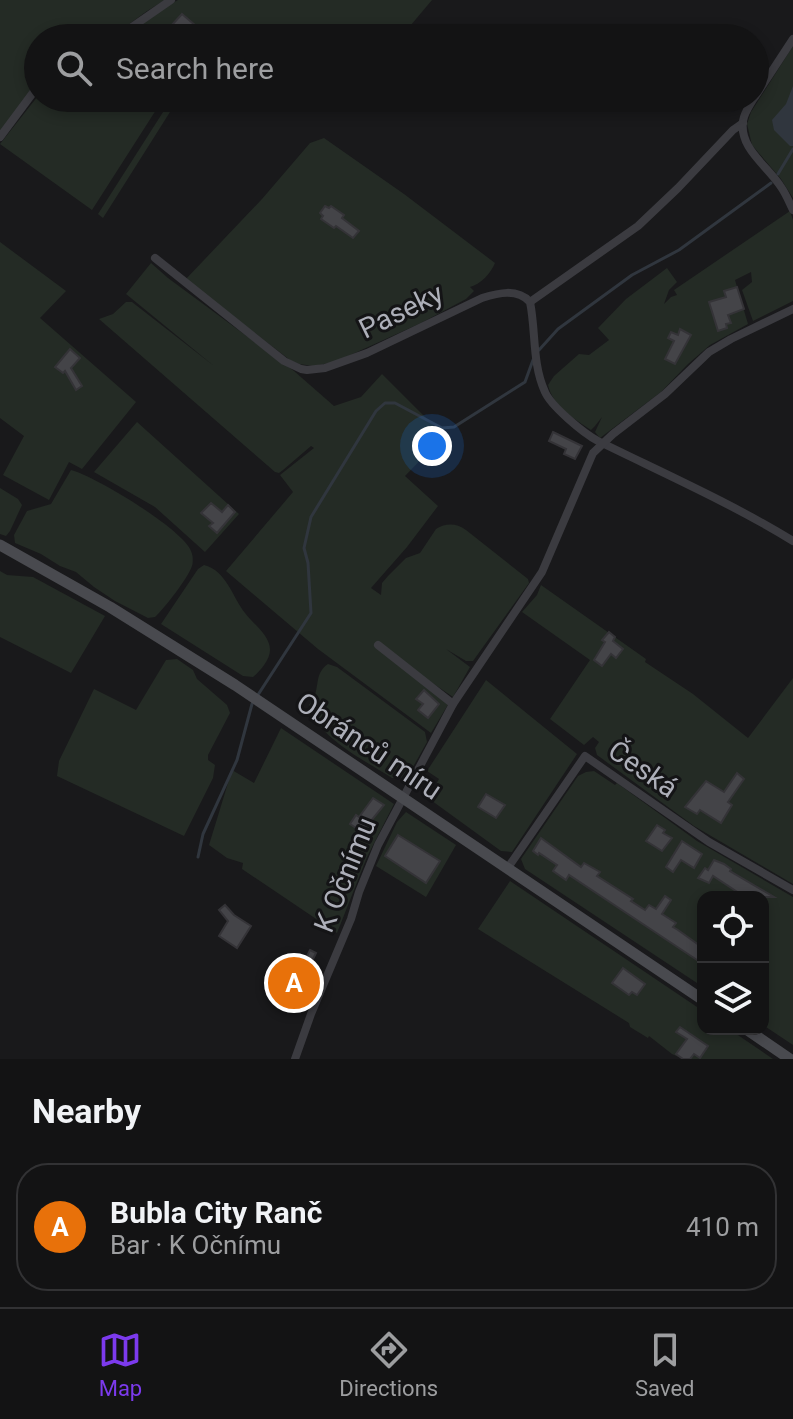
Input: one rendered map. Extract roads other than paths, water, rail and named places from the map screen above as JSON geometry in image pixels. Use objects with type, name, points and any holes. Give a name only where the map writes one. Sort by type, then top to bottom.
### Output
[{"type":"main road","name":"Obránců míru","points":[[0,545],[170,644],[277,712],[697,996]]},
{"type":"main road","points":[[755,1035],[790,1059]]},
{"type":"street","points":[[136,24],[171,0]]},
{"type":"street","points":[[769,76],[793,39]]},
{"type":"street","points":[[0,137],[24,105]]},
{"type":"street","points":[[747,112],[743,123],[749,148],[779,183],[793,210]]},
{"type":"street","points":[[743,123],[638,226],[530,302],[535,348],[542,384],[552,404],[591,436],[793,541]]},
{"type":"street","name":"Paseky","points":[[155,258],[284,361],[307,370],[325,368],[367,353],[482,298],[512,293],[530,302]]},
{"type":"street","points":[[604,443],[665,394],[709,352],[793,309]]},
{"type":"street","name":"K Očnímu","points":[[295,1059],[369,866],[403,797],[453,704],[542,572],[593,453],[604,443]]},
{"type":"street","points":[[378,645],[453,704]]},
{"type":"street","name":"Česká","points":[[507,869],[585,756],[709,842],[793,890]]},
{"type":"waterway","points":[[778,174],[793,149]]},
{"type":"waterway","points":[[539,350],[558,329],[632,275],[679,250],[771,183]]},
{"type":"waterway","points":[[198,857],[203,834],[237,760],[252,704],[311,613],[304,548],[311,517],[376,411],[385,403],[395,403],[442,428],[454,427],[525,382],[533,360]]},
{"type":"place","name":"Bubla City Ranč","points":[[294,983]]}]
